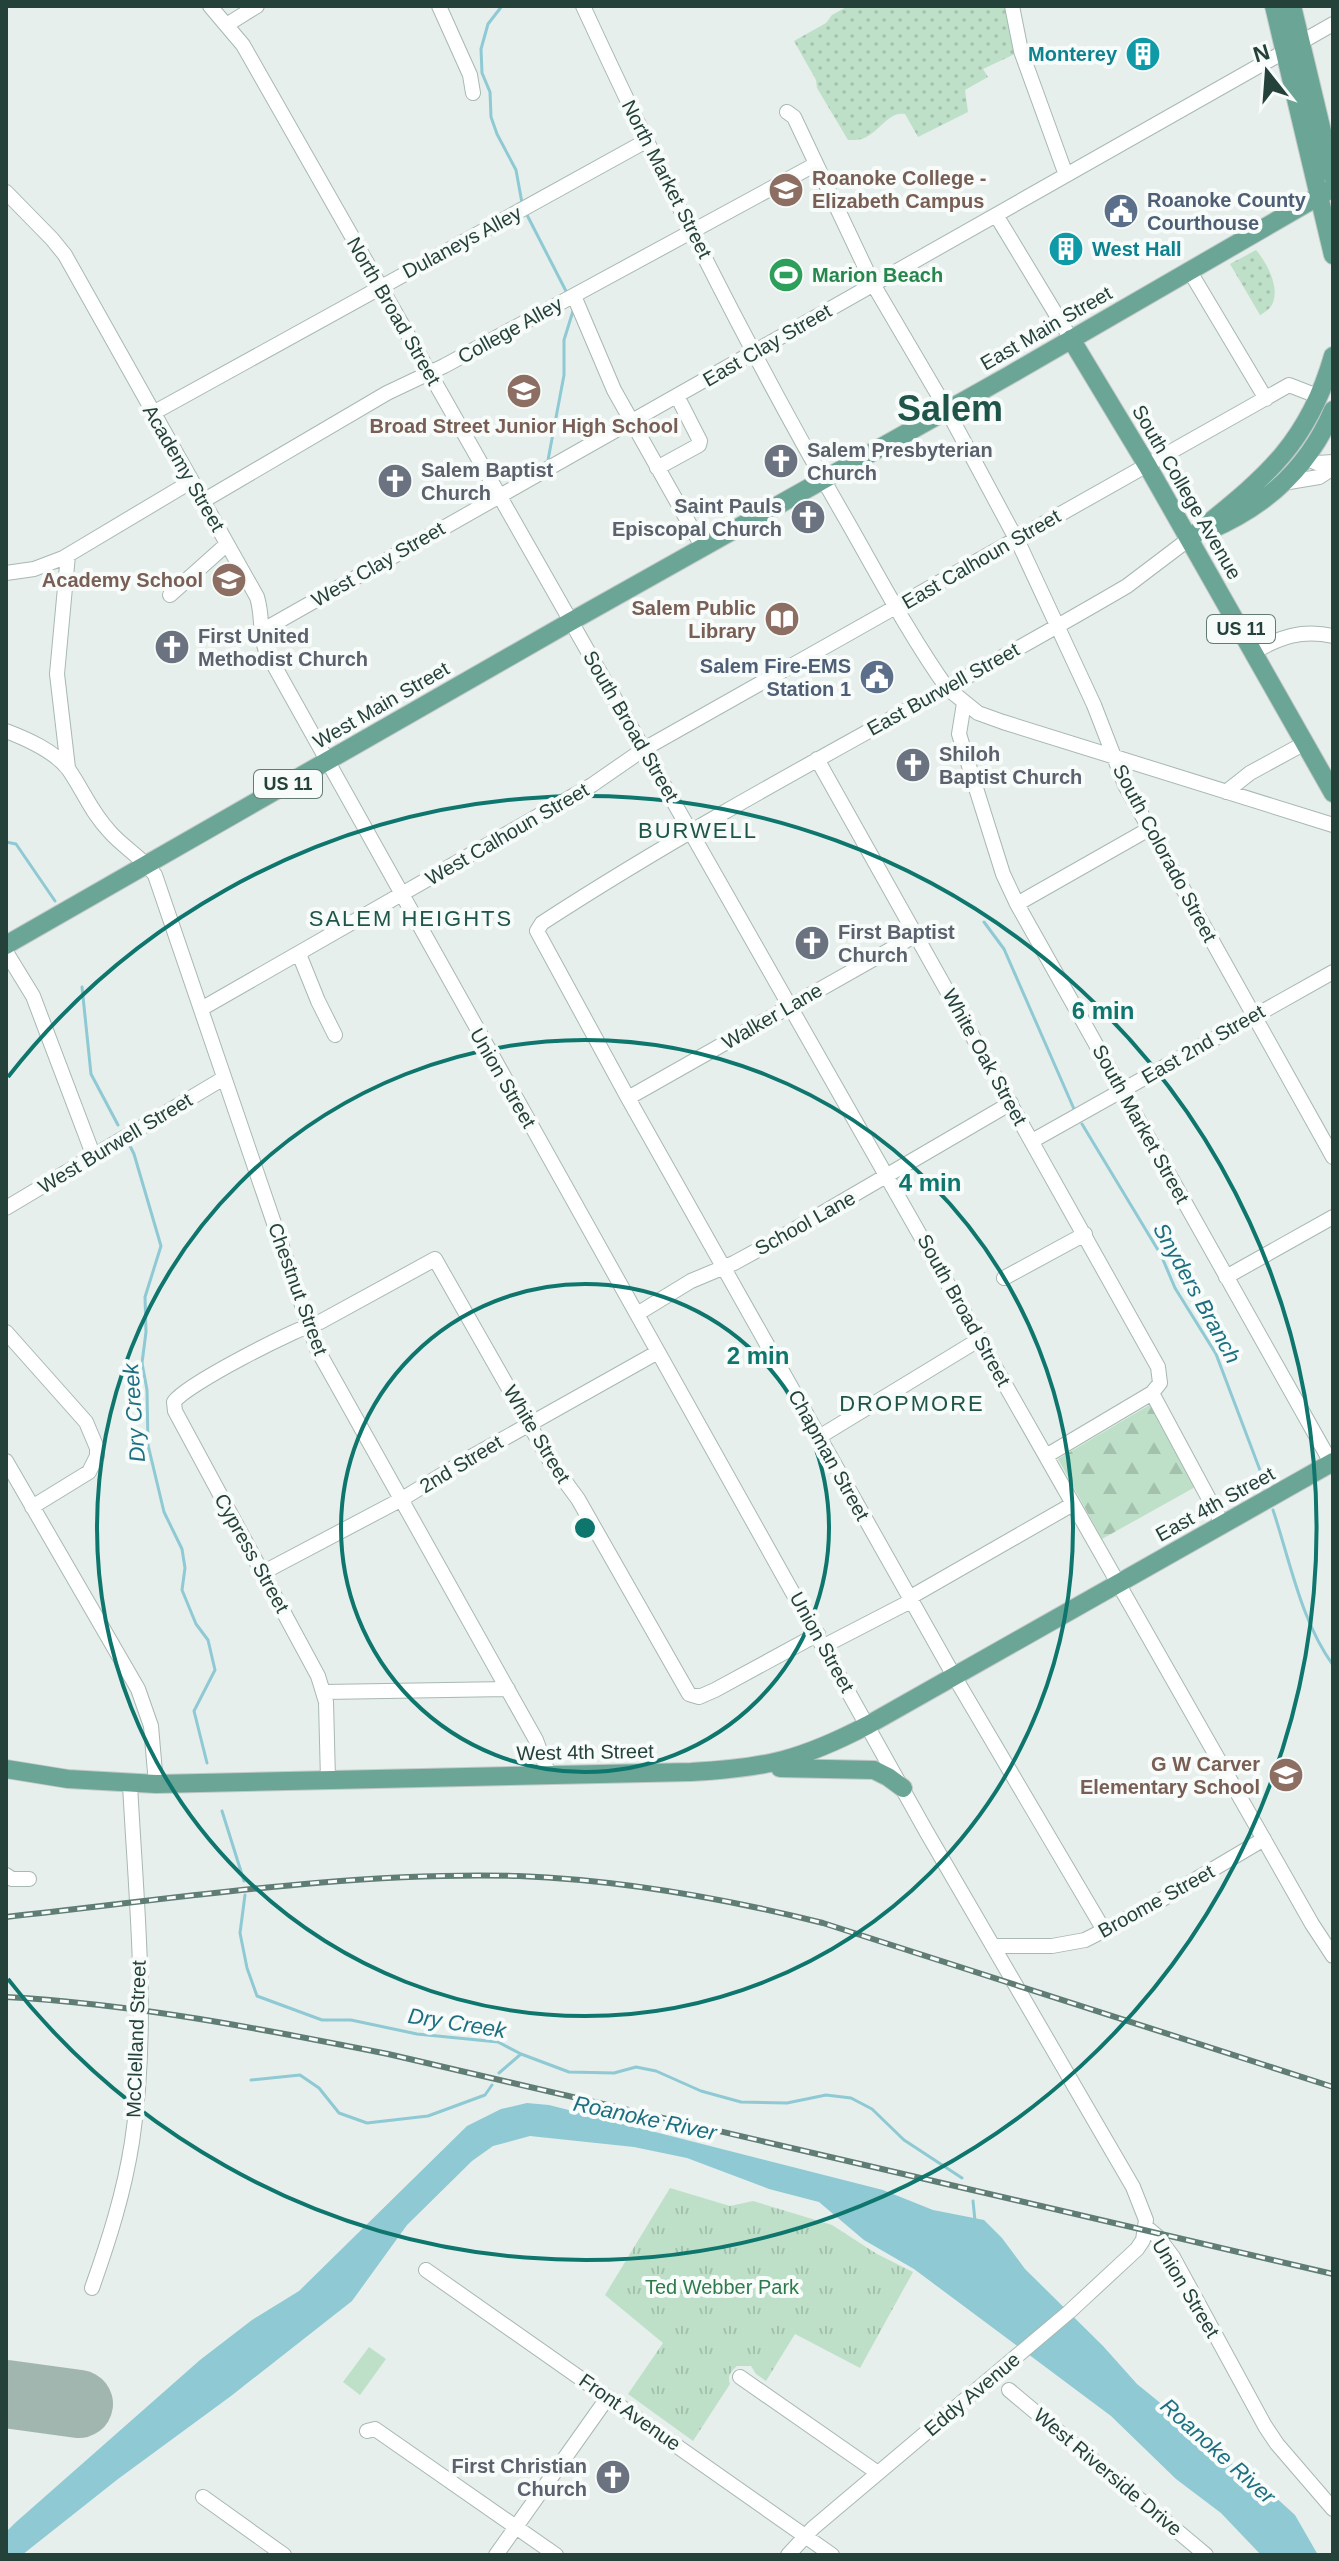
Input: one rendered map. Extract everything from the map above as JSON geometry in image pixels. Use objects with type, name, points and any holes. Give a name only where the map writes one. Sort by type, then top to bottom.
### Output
[{"type":"main road","points":[[1274,6],[1292,47],[1333,177]]},
{"type":"main road","points":[[1292,6],[1292,47],[1326,192],[1333,255]]},
{"type":"main road","name":"East Main Street","points":[[570,622],[1326,192]]},
{"type":"main road","name":"South College Avenue","points":[[1071,339],[1147,465],[1333,793]]},
{"type":"main road","points":[[1189,539],[1259,505],[1305,458],[1326,403],[1333,356]]},
{"type":"main road","points":[[1189,539],[1280,461],[1326,403]]},
{"type":"main road","name":"West Main Street","points":[[6,945],[570,622]]},
{"type":"main road","name":"East 4th Street","points":[[1119,1583],[1332,1464]]},
{"type":"main road","name":"West 4th Street","points":[[6,1769],[68,1779],[156,1784],[691,1772],[766,1766],[808,1754],[868,1725],[1119,1583]]},
{"type":"main road","points":[[766,1766],[874,1770],[903,1788]]},
{"type":"street","name":"North Broad Street","points":[[210,6],[228,24],[250,57],[570,622]]},
{"type":"street","points":[[228,24],[257,6]]},
{"type":"street","points":[[439,6],[470,75],[473,93]]},
{"type":"street","name":"North Market Street","points":[[583,6],[646,141],[753,352],[823,480]]},
{"type":"street","points":[[1012,6],[1021,51],[1066,175]]},
{"type":"street","name":"East Clay Street","points":[[499,496],[1333,24]]},
{"type":"street","name":"South Colorado Street","points":[[787,112],[794,117],[873,284],[947,410],[1017,539],[1094,705],[1125,785],[1333,1157]]},
{"type":"street","name":"Dulaneys Alley","points":[[153,413],[646,141]]},
{"type":"street","name":"College Alley","points":[[203,501],[387,393],[430,373],[816,164]]},
{"type":"street","name":"Academy Street","points":[[6,192],[65,255],[257,597],[262,620],[261,637],[266,651],[327,761]]},
{"type":"street","points":[[996,215],[1071,339]]},
{"type":"street","points":[[1189,270],[1266,399]]},
{"type":"street","points":[[574,296],[631,422],[703,548]]},
{"type":"street","name":"East Calhoun Street","points":[[644,749],[1266,399],[1294,385],[1326,403]]},
{"type":"street","points":[[657,468],[699,445],[700,441],[677,396]]},
{"type":"street","points":[[1305,458],[1333,465]]},
{"type":"street","points":[[1283,483],[1319,477],[1333,465]]},
{"type":"street","points":[[823,480],[947,688],[978,713],[1333,825]]},
{"type":"street","points":[[6,573],[34,569],[68,555],[192,481]]},
{"type":"street","name":"West Clay Street","points":[[261,637],[272,625],[499,496]]},
{"type":"street","name":"East Burwell Street","points":[[692,831],[1127,586],[1189,539]]},
{"type":"street","points":[[170,595],[227,544]]},
{"type":"street","points":[[68,555],[57,674],[68,768]]},
{"type":"street","name":"South Broad Street","points":[[570,622],[792,1005],[1073,1504],[1333,1955]]},
{"type":"street","points":[[1254,652],[1278,639],[1299,633],[1333,636]]},
{"type":"street","name":"South Market Street","points":[[964,703],[959,734],[1003,874],[1017,904],[1332,1464]]},
{"type":"street","points":[[6,731],[34,743],[68,768],[99,821],[118,842],[147,864]]},
{"type":"street","points":[[1226,792],[1250,773],[1305,743]]},
{"type":"street","name":"West Calhoun Street","points":[[201,1009],[592,785],[644,749]]},
{"type":"street","name":"White Oak Street","points":[[817,759],[1153,1355],[1160,1379],[1152,1393]]},
{"type":"street","name":"Union Street","points":[[327,761],[903,1788],[1133,2187],[1143,2210],[1146,2227],[1173,2257],[1277,2444],[1333,2509]]},
{"type":"street","points":[[1017,904],[1149,829]]},
{"type":"street","name":"Chapman Street","points":[[692,831],[542,923],[537,931],[538,936],[910,1599],[1105,1932]]},
{"type":"street","name":"Chestnut Street","points":[[147,864],[155,875],[317,1349],[536,1740],[549,1775]]},
{"type":"street","name":"Walker Lane","points":[[628,1098],[916,935]]},
{"type":"street","points":[[6,952],[33,996],[94,1157]]},
{"type":"street","points":[[299,954],[335,1035]]},
{"type":"street","name":"East 2nd Street","points":[[1032,1141],[1333,972]]},
{"type":"street","name":"West Burwell Street","points":[[6,1208],[224,1078]]},
{"type":"street","name":"School Lane","points":[[637,1314],[691,1281],[778,1239],[1011,1103]]},
{"type":"street","points":[[1226,1277],[1333,1217]]},
{"type":"street","points":[[1004,1278],[1085,1234]]},
{"type":"street","name":"White Street","points":[[307,1325],[320,1322],[435,1259],[550,1461],[578,1499],[687,1691],[699,1697],[821,1640]]},
{"type":"street","name":"Cypress Street","points":[[307,1325],[183,1392],[173,1407],[312,1662],[324,1692],[328,1780]]},
{"type":"street","points":[[6,1332],[86,1422],[97,1448],[89,1472],[32,1507]]},
{"type":"street","points":[[819,1437],[980,1339]]},
{"type":"street","name":"2nd Street","points":[[262,1573],[402,1499],[529,1423],[658,1352]]},
{"type":"street","points":[[1046,1456],[1152,1393],[1223,1525]]},
{"type":"street","points":[[6,1461],[138,1689],[151,1726],[156,1784]]},
{"type":"street","points":[[821,1640],[910,1599],[1073,1504]]},
{"type":"street","points":[[324,1692],[508,1689]]},
{"type":"street","name":"McClelland Street","points":[[92,2288],[117,2215],[136,2108],[140,1978],[130,1784]]},
{"type":"street","name":"Broome Street","points":[[993,1946],[1052,1946],[1085,1940],[1105,1932],[1264,1839]]},
{"type":"street","points":[[6,1875],[12,1879],[29,1879]]},
{"type":"street","name":"Eddy Avenue","points":[[788,2555],[805,2536],[1069,2312],[1137,2249],[1146,2227]]},
{"type":"street","name":"Front Avenue","points":[[426,2270],[832,2555]]},
{"type":"street","points":[[740,2377],[878,2473]]},
{"type":"street","name":"West Riverside Drive","points":[[1009,2390],[1206,2555]]},
{"type":"street","points":[[496,2555],[608,2397]]},
{"type":"street","points":[[367,2431],[375,2429],[556,2555]]},
{"type":"street","points":[[203,2497],[284,2555]]},
{"type":"green space","points":[[848,6],[1012,6],[1021,51],[983,69],[988,77],[965,90],[968,112],[918,137],[905,114],[899,114],[868,136],[848,140],[794,41]]},
{"type":"green space","points":[[1256,250],[1271,274],[1275,293],[1273,302],[1260,315],[1230,264]]},
{"type":"green space","name":"Marion Beach","points":[[796,261],[804,274],[777,289],[769,276]]},
{"type":"green space","points":[[1151,1404],[1197,1486],[1102,1539],[1058,1459]]},
{"type":"green space","name":"Ted Webber Park","points":[[670,2188],[730,2206],[753,2201],[832,2225],[877,2254],[913,2272],[860,2368],[795,2334],[766,2381],[751,2366],[737,2366],[733,2370],[729,2376],[730,2384],[693,2441],[628,2394],[663,2343],[605,2295]]},
{"type":"green space","points":[[369,2347],[386,2359],[360,2395],[343,2382]]},
{"type":"water","points":[[527,2103],[549,2105],[883,2190],[933,2210],[984,2220],[1025,2269],[1137,2384],[1164,2406],[1192,2422],[1220,2455],[1260,2483],[1295,2515],[1318,2555],[1261,2555],[1221,2513],[1176,2479],[1111,2416],[914,2269],[864,2240],[819,2202],[769,2189],[687,2158],[634,2147],[530,2136],[493,2146],[472,2161],[407,2225],[352,2301],[22,2555],[6,2555],[6,2532],[15,2523],[200,2360],[252,2320],[299,2291],[467,2126],[501,2109]]},
{"type":"waterway","points":[[502,6],[488,24],[481,49],[482,73],[490,92],[491,117],[516,170],[522,203]]},
{"type":"waterway","points":[[526,213],[568,295]]},
{"type":"waterway","points":[[548,460],[564,375],[564,340],[573,311]]},
{"type":"waterway","name":"Dry Creek","points":[[6,842],[16,844],[55,901]]},
{"type":"waterway","name":"Snyders Branch","points":[[984,922],[1004,949],[1074,1109]]},
{"type":"waterway","name":"Dry Creek","points":[[82,987],[91,1074],[118,1125]]},
{"type":"waterway","name":"Snyders Branch","points":[[1082,1124],[1216,1354],[1266,1486]]},
{"type":"waterway","name":"Dry Creek","points":[[130,1146],[161,1246],[145,1297],[146,1332],[142,1363],[147,1390],[148,1445],[164,1512],[182,1549],[185,1568],[182,1590],[196,1624],[208,1640],[215,1670],[194,1711],[207,1763]]},
{"type":"waterway","name":"Snyders Branch","points":[[1273,1510],[1304,1610],[1333,1665]]},
{"type":"waterway","name":"Dry Creek","points":[[222,1811],[244,1881]]},
{"type":"waterway","name":"Dry Creek","points":[[245,1895],[240,1933],[257,1996],[322,2020],[351,2020],[417,2034],[498,2042],[569,2072],[614,2073],[636,2067],[656,2071],[701,2091],[741,2102],[787,2103],[826,2095],[851,2098],[872,2109],[904,2140],[962,2178]]},
{"type":"waterway","points":[[499,2073],[521,2054]]},
{"type":"waterway","points":[[251,2080],[300,2075],[319,2088],[339,2113],[367,2123],[428,2116],[485,2095],[492,2085]]},
{"type":"waterway","name":"Dry Creek","points":[[973,2201],[975,2221]]},
{"type":"runway","points":[[6,2394],[79,2404]]},
{"type":"railway","points":[[6,1917],[262,1888],[391,1878],[519,1876],[634,1886],[710,1898],[823,1923],[1333,2087]]},
{"type":"railway","points":[[6,1997],[150,2012],[388,2054],[1333,2274]]},
{"type":"place","name":"Monterey","points":[[1143,54]]},
{"type":"place","name":"Roanoke College - Elizabeth Campus","points":[[786,190]]},
{"type":"place","name":"Roanoke County Courthouse","points":[[1121,211]]},
{"type":"place","name":"West Hall","points":[[1066,249]]},
{"type":"place","name":"Marion Beach","points":[[786,275]]},
{"type":"place","name":"Broad Street Junior High School","points":[[524,391]]},
{"type":"place","name":"Salem Presbyterian Church","points":[[781,461]]},
{"type":"place","name":"Salem Baptist Church","points":[[395,481]]},
{"type":"place","name":"Saint Pauls Episcopal Church","points":[[808,517]]},
{"type":"place","name":"Academy School","points":[[229,580]]},
{"type":"place","name":"Salem Public Library","points":[[782,619]]},
{"type":"place","name":"First United Methodist Church","points":[[172,647]]},
{"type":"place","name":"Salem Fire-EMS Station 1","points":[[877,677]]},
{"type":"place","name":"Shiloh Baptist Church","points":[[913,765]]},
{"type":"place","name":"First Baptist Church","points":[[812,943]]},
{"type":"place","name":"G W Carver Elementary School","points":[[1286,1775]]},
{"type":"place","name":"First Christian Church","points":[[613,2477]]},
{"type":"district","name":"Salem","points":[[950,408]]},
{"type":"district","name":"BURWELL","points":[[698,830]]},
{"type":"district","name":"SALEM HEIGHTS","points":[[411,918]]},
{"type":"district","name":"DROPMORE","points":[[912,1403]]},
{"type":"water label","name":"Roanoke River","points":[[645,2118]]},
{"type":"water label","name":"Roanoke River","points":[[1218,2451]]}]
